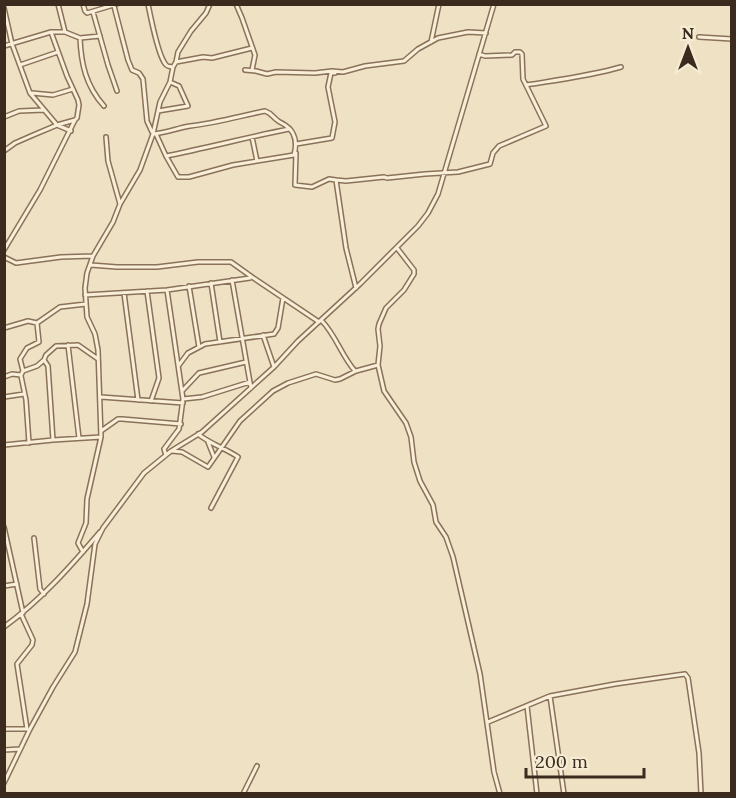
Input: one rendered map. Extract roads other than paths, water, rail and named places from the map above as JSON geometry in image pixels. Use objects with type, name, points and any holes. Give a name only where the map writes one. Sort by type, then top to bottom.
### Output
[{"type":"street","points":[[58,4],[66,32]]},
{"type":"street","points":[[83,4],[86,12],[116,5],[128,60],[132,70],[139,73],[143,79],[147,121],[178,177],[189,177],[232,165],[294,156],[296,146]]},
{"type":"street","points":[[148,4],[164,62],[167,66],[173,67]]},
{"type":"street","points":[[83,552],[78,543],[87,517],[87,499],[101,437],[98,350],[95,334],[87,317],[85,296],[87,273],[93,256],[140,170],[154,134],[160,102],[171,82],[178,52],[210,4]]},
{"type":"street","points":[[236,4],[255,55],[252,70]]},
{"type":"street","points":[[431,42],[440,4]]},
{"type":"street","points":[[4,627],[44,594],[83,552],[144,473],[171,451],[198,434],[251,388],[418,226],[438,194],[494,4]]},
{"type":"street","points":[[4,8],[12,44],[30,93],[57,125],[71,131]]},
{"type":"street","points":[[93,12],[117,91]]},
{"type":"street","points":[[296,146],[332,138],[334,122],[328,87],[331,73],[404,61],[418,49],[438,38],[457,33],[474,31],[486,33]]},
{"type":"street","points":[[4,250],[40,190],[78,118],[79,105],[51,32]]},
{"type":"street","points":[[4,46],[51,32],[66,32],[80,38],[100,36]]},
{"type":"street","points":[[699,37],[732,39]]},
{"type":"street","points":[[80,38],[82,64],[94,95],[104,105]]},
{"type":"street","points":[[176,62],[204,57],[212,58],[252,48]]},
{"type":"street","points":[[20,65],[58,52]]},
{"type":"street","points":[[154,134],[191,126],[202,126],[266,111],[289,129],[295,138],[295,185],[312,187],[329,179],[346,181],[458,172],[490,164],[493,153],[499,146],[546,126],[536,102],[525,85],[522,54],[520,52],[485,56],[479,54]]},
{"type":"street","points":[[525,85],[621,67]]},
{"type":"street","points":[[245,70],[267,74],[343,72]]},
{"type":"street","points":[[158,111],[188,106],[179,86],[171,82]]},
{"type":"street","points":[[30,93],[57,95],[73,90]]},
{"type":"street","points":[[4,117],[20,111],[44,110]]},
{"type":"street","points":[[4,151],[15,143],[75,120]]},
{"type":"street","points":[[166,156],[289,129]]},
{"type":"street","points":[[106,137],[108,161],[120,204]]},
{"type":"street","points":[[252,137],[257,161]]},
{"type":"street","points":[[336,180],[346,248],[356,288]]},
{"type":"street","points":[[397,248],[414,270],[414,274],[404,290],[386,308],[378,329],[380,346],[378,364],[384,391],[406,423],[420,480],[433,505],[436,522],[447,537],[453,557],[480,674],[494,771],[500,794]]},
{"type":"street","points":[[4,257],[16,263],[61,257],[93,256]]},
{"type":"street","points":[[90,265],[157,267],[198,262],[231,262],[329,327],[348,363],[356,371]]},
{"type":"street","points":[[85,296],[166,290],[252,277]]},
{"type":"street","points":[[232,280],[251,388]]},
{"type":"street","points":[[211,283],[220,342]]},
{"type":"street","points":[[189,286],[199,347]]},
{"type":"street","points":[[166,290],[183,390],[181,424],[164,449],[166,455]]},
{"type":"street","points":[[147,291],[159,378],[151,401]]},
{"type":"street","points":[[124,293],[138,400]]},
{"type":"street","points":[[179,365],[188,353],[205,344],[274,334],[283,298]]},
{"type":"street","points":[[4,328],[28,321],[37,323],[60,308],[86,304]]},
{"type":"street","points":[[29,443],[20,359],[27,348],[39,342],[37,323]]},
{"type":"street","points":[[263,335],[274,367]]},
{"type":"street","points":[[68,345],[79,438]]},
{"type":"street","points":[[4,377],[22,373],[37,366],[56,346],[78,345],[98,359]]},
{"type":"street","points":[[44,360],[48,366],[53,440]]},
{"type":"street","points":[[183,390],[199,373],[246,362]]},
{"type":"street","points":[[171,451],[182,452],[207,467],[240,421],[273,391],[288,383],[316,374],[335,380],[378,364]]},
{"type":"street","points":[[100,397],[183,401],[250,382]]},
{"type":"street","points":[[4,397],[24,394]]},
{"type":"street","points":[[101,431],[118,419],[181,424]]},
{"type":"street","points":[[198,434],[208,442],[237,456],[238,459],[211,508]]},
{"type":"street","points":[[4,445],[101,437]]},
{"type":"street","points":[[208,442],[214,459]]},
{"type":"street","points":[[4,527],[22,614],[33,640],[32,645],[18,664],[29,729]]},
{"type":"street","points":[[4,783],[29,729],[75,652],[87,604],[96,544],[103,528]]},
{"type":"street","points":[[34,538],[40,589],[44,594]]},
{"type":"street","points":[[4,586],[17,584]]},
{"type":"street","points":[[488,722],[550,696],[685,674],[688,678],[699,753],[700,794]]},
{"type":"street","points":[[550,696],[564,794]]},
{"type":"street","points":[[527,706],[537,794]]},
{"type":"street","points":[[4,729],[29,729]]},
{"type":"street","points":[[4,750],[20,750]]},
{"type":"street","points":[[243,794],[257,766]]}]
